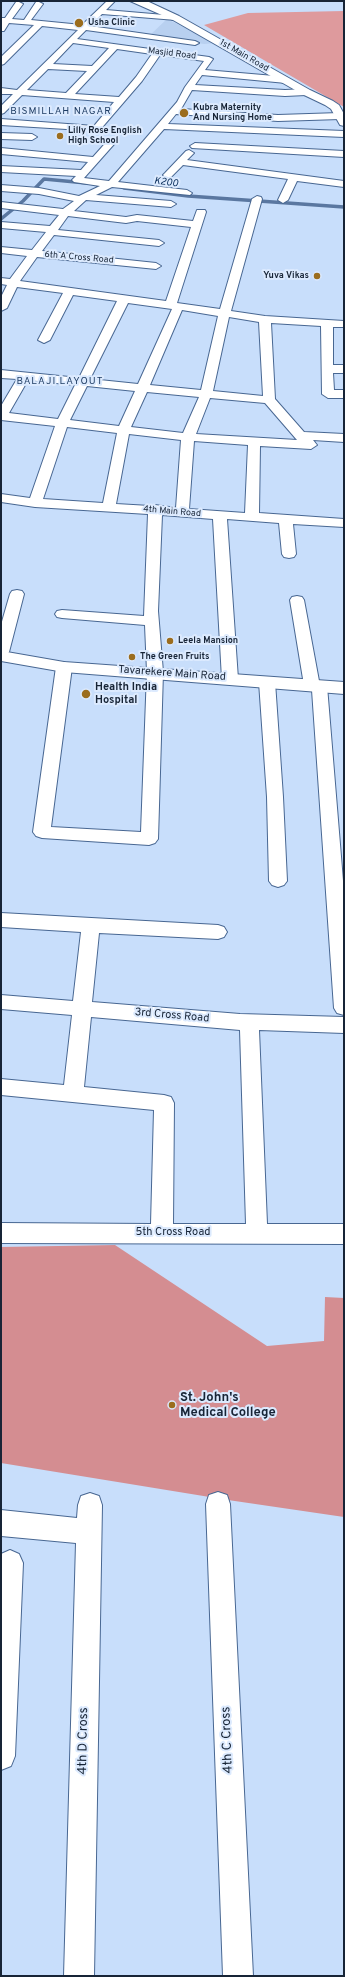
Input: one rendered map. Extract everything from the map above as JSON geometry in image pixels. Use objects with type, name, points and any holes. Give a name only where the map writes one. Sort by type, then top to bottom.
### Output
[{"type":"street","points":[[1,111],[102,12],[111,1]]},
{"type":"street","name":"1st Main Road","points":[[134,1],[146,4],[176,18],[286,80],[340,116]]},
{"type":"street","points":[[1,29],[4,20],[19,4]]},
{"type":"street","points":[[27,21],[40,4]]},
{"type":"street","points":[[102,12],[176,18]]},
{"type":"street","points":[[4,20],[27,21],[86,28],[195,43]]},
{"type":"street","points":[[1,62],[41,23]]},
{"type":"street","name":"Masjid Road","points":[[72,41],[209,59],[181,102],[111,184]]},
{"type":"street","points":[[68,96],[115,46]]},
{"type":"street","points":[[1,122],[96,129],[106,112],[139,79],[157,53]]},
{"type":"street","points":[[48,66],[92,69]]},
{"type":"street","points":[[200,72],[286,80]]},
{"type":"street","points":[[190,87],[285,93],[306,92]]},
{"type":"street","points":[[1,91],[119,100]]},
{"type":"street","points":[[181,102],[225,105]]},
{"type":"street","points":[[8,104],[24,105]]},
{"type":"street","points":[[315,107],[340,116]]},
{"type":"street","points":[[173,111],[278,118],[340,116]]},
{"type":"street","points":[[161,126],[344,134]]},
{"type":"street","points":[[168,175],[195,146],[208,129]]},
{"type":"street","points":[[1,136],[45,138]]},
{"type":"street","points":[[114,140],[77,180],[187,193]]},
{"type":"street","points":[[195,146],[344,154]]},
{"type":"street","points":[[1,151],[94,160]]},
{"type":"street","points":[[180,162],[294,176],[344,184]]},
{"type":"street","points":[[1,169],[82,173]]},
{"type":"street","points":[[283,200],[294,176]]},
{"type":"street","points":[[1,308],[14,283],[66,212],[82,198],[111,184]]},
{"type":"street","points":[[1,188],[39,191],[82,198],[171,204]]},
{"type":"street","points":[[182,512],[188,437],[206,394],[224,314],[257,199]]},
{"type":"street","points":[[1,205],[126,220],[137,218],[197,224]]},
{"type":"street","points":[[109,508],[124,429],[174,307],[201,212]]},
{"type":"street","points":[[1,225],[159,243]]},
{"type":"street","name":"6th A Cross Road","points":[[1,250],[156,266]]},
{"type":"street","points":[[1,281],[224,314],[265,319],[344,324]]},
{"type":"street","points":[[44,340],[69,292]]},
{"type":"street","points":[[35,503],[63,422],[124,299]]},
{"type":"street","points":[[25,376],[1,416],[188,437],[311,445],[300,436],[269,400],[265,319]]},
{"type":"street","points":[[327,323],[328,394],[344,394]]},
{"type":"street","points":[[327,369],[344,369]]},
{"type":"street","points":[[1,374],[269,400]]},
{"type":"street","points":[[300,436],[344,438]]},
{"type":"street","points":[[252,518],[254,442]]},
{"type":"street","name":"4th Main Road","points":[[1,498],[35,503],[109,508],[155,509],[220,516],[344,524]]},
{"type":"street","points":[[64,666],[42,832],[149,839],[155,672],[152,621],[155,509]]},
{"type":"street","points":[[220,516],[230,679]]},
{"type":"street","points":[[286,521],[289,554]]},
{"type":"street","points":[[1,652],[17,594]]},
{"type":"street","points":[[297,600],[316,685],[344,1008]]},
{"type":"street","points":[[62,614],[152,621]]},
{"type":"street","name":"Tavarekere Main Road","points":[[1,656],[64,666],[344,688]]},
{"type":"street","points":[[267,682],[275,797],[278,881]]},
{"type":"street","points":[[1,920],[218,932]]},
{"type":"street","points":[[73,1094],[91,926]]},
{"type":"street","name":"3rd Cross Road","points":[[1,1002],[249,1022],[344,1025]]},
{"type":"street","points":[[249,1022],[257,1234]]},
{"type":"street","points":[[1,1087],[164,1103],[162,1233]]},
{"type":"street","name":"5th Cross Road","points":[[1,1233],[344,1234]]},
{"type":"street","name":"4th C Cross","points":[[218,1504],[238,1976]]},
{"type":"street","name":"4th D Cross","points":[[1,1523],[89,1518],[79,1976]]},
{"type":"street","points":[[1,1756],[10,1563]]},
{"type":"shaded area","points":[[344,11],[344,107],[204,25],[248,13]]},
{"type":"shaded area","points":[[167,19],[216,43],[204,44],[149,36]]},
{"type":"shaded area","name":"St. John's Medical College","points":[[115,1245],[267,1346],[324,1341],[325,1297],[344,1298],[344,1517],[228,1500],[1,1463],[1,1247]]},
{"type":"waterway","name":"K200","points":[[1,219],[23,201],[44,179],[86,183]]},
{"type":"waterway","name":"K200","points":[[124,188],[188,196],[344,207]]},
{"type":"place","name":"Usha Clinic","points":[[79,23]]},
{"type":"place","name":"Kubra Maternity And Nursing Home","points":[[184,113]]},
{"type":"place","name":"Lilly Rose English High School","points":[[60,136]]},
{"type":"place","name":"Yuva Vikas","points":[[317,276]]},
{"type":"place","name":"Leela Mansion","points":[[170,641]]},
{"type":"place","name":"The Green Fruits","points":[[132,657]]},
{"type":"place","name":"Health India Hospital","points":[[86,694]]},
{"type":"place","name":"St. John's Medical College","points":[[172,1405]]},
{"type":"district","name":"BISMILLAH NAGAR","points":[[61,112]]},
{"type":"district","name":"BALAJI LAYOUT","points":[[60,382]]}]
